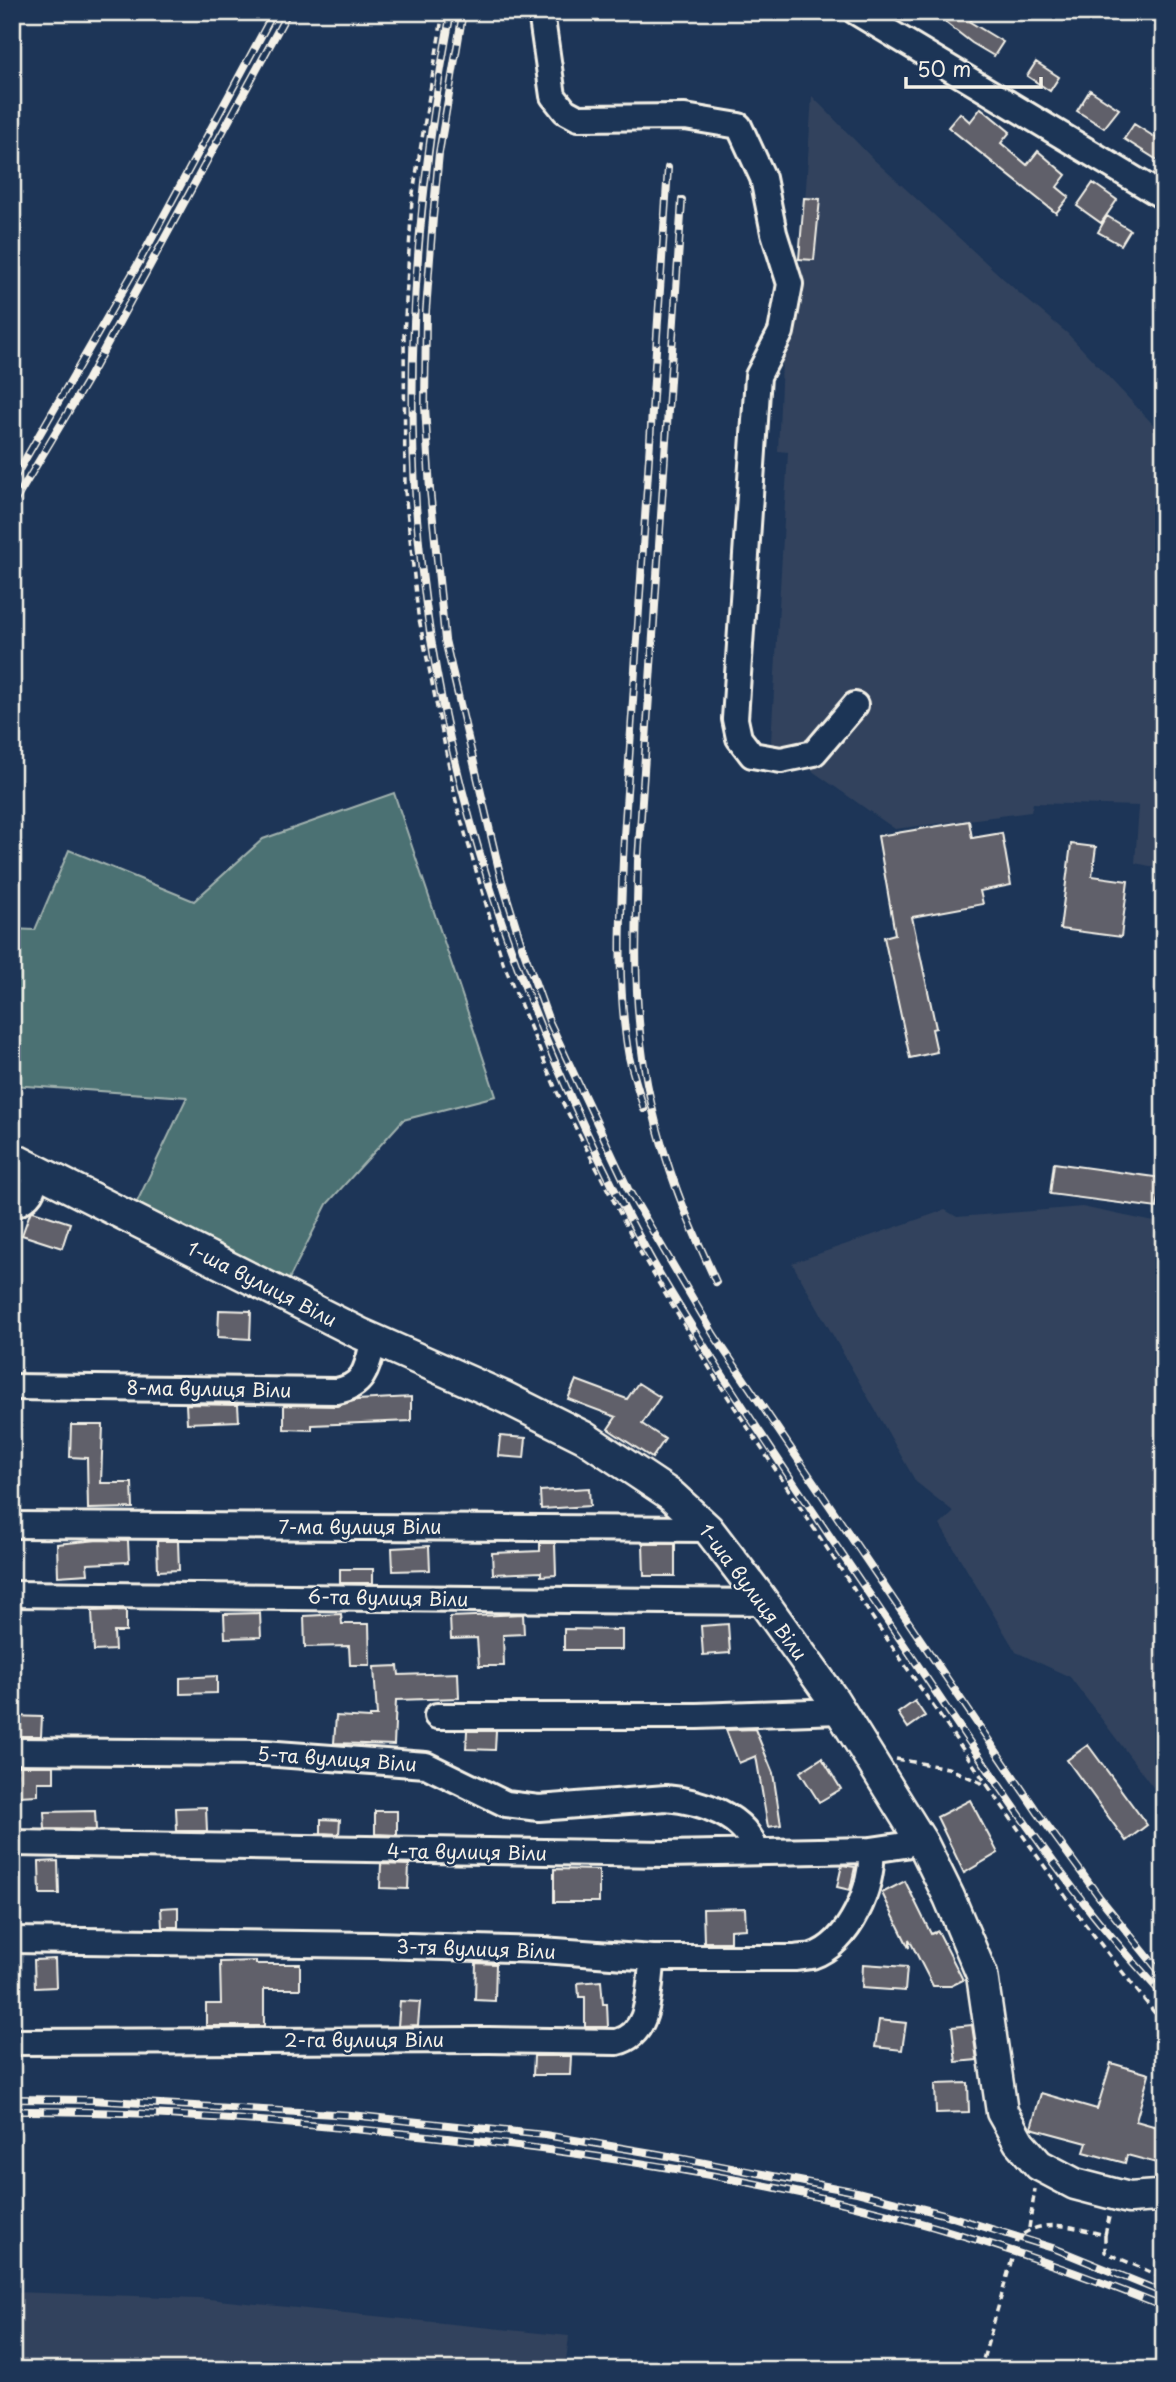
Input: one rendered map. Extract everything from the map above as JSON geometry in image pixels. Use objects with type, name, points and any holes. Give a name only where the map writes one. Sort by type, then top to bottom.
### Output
[{"type":"main road","name":"1-ша вулиця Віли","points":[[25,1165],[374,1339],[502,1396],[584,1437],[671,1496],[708,1529],[764,1602],[840,1711],[915,1832],[949,1897],[982,1975],[1002,2112],[1019,2142],[1039,2165],[1075,2184],[1129,2198],[1164,2193]]},
{"type":"street","points":[[541,12],[553,96],[565,111],[578,118],[685,117],[739,126],[763,178],[774,233],[790,284],[781,332],[758,376],[735,719],[739,738],[752,755],[782,760],[814,753],[855,705]]},
{"type":"street","points":[[856,12],[1161,191]]},
{"type":"street","points":[[12,1206],[25,1200],[33,1191],[25,1165]]},
{"type":"street","name":"8-ма вулиця Віли","points":[[12,1387],[337,1391],[357,1385],[364,1375],[374,1339]]},
{"type":"street","name":"7-ма вулиця Віли","points":[[12,1525],[708,1529]]},
{"type":"street","name":"6-та вулиця Віли","points":[[12,1594],[764,1602]]},
{"type":"street","points":[[437,1716],[697,1716],[840,1711]]},
{"type":"street","name":"5-та вулиця Віли","points":[[12,1751],[264,1753],[426,1765],[506,1804],[521,1807],[539,1808],[666,1798],[685,1800],[708,1807],[731,1819],[748,1832],[756,1853]]},
{"type":"street","name":"4-та вулиця Віли","points":[[12,1843],[665,1854],[756,1853],[871,1850],[905,1845],[915,1832]]},
{"type":"street","name":"3-тя вулиця Віли","points":[[12,1940],[376,1945],[542,1950],[653,1958],[795,1958],[813,1955],[830,1946],[845,1930],[869,1885],[871,1850]]},
{"type":"street","name":"2-га вулиця Віли","points":[[12,2042],[617,2042],[632,2036],[642,2023],[653,1958]]},
{"type":"path","points":[[443,12],[412,199],[404,335],[405,491],[418,614],[457,806],[503,962],[557,1092],[640,1252],[724,1391],[874,1620],[988,1786],[1085,1924],[1164,2025]]},
{"type":"path","points":[[867,1754],[948,1768],[988,1786]]},
{"type":"path","points":[[1029,2228],[1039,2165]]},
{"type":"path","points":[[980,2370],[1018,2238],[1029,2228],[1060,2224],[1105,2235],[1105,2252],[1164,2278]]},
{"type":"shaded area","points":[[812,96],[872,158],[1019,293],[1067,333],[1164,436],[1164,869],[1135,863],[1139,806],[1033,803],[1031,812],[895,829],[771,742],[788,452],[778,451],[784,316],[797,324]]},
{"type":"shaded area","points":[[1082,1207],[1164,1224],[1164,1802],[1070,1677],[1016,1652],[940,1525],[954,1512],[916,1482],[792,1263],[945,1210],[957,1217]]},
{"type":"shaded area","points":[[12,2292],[199,2298],[569,2336],[565,2370],[12,2370]]},
{"type":"green space","points":[[394,793],[496,1096],[403,1120],[327,1204],[288,1281],[136,1204],[187,1097],[12,1085],[12,929],[35,930],[69,850],[194,901],[263,839]]},
{"type":"building","points":[[932,12],[963,12],[972,19],[970,22],[1003,42],[994,56],[972,43]]},
{"type":"building","points":[[1036,62],[1059,77],[1050,91],[1027,76]]},
{"type":"building","points":[[1090,90],[1119,109],[1104,128],[1077,111]]},
{"type":"building","points":[[981,108],[1010,132],[1001,143],[1027,165],[1038,151],[1066,175],[1057,187],[1069,197],[1056,213],[948,127],[960,113],[970,122]]},
{"type":"building","points":[[1134,124],[1164,143],[1164,153],[1159,161],[1124,139]]},
{"type":"building","points":[[1093,183],[1117,200],[1101,223],[1077,206]]},
{"type":"building","points":[[804,198],[820,199],[814,260],[799,259]]},
{"type":"building","points":[[1107,216],[1130,230],[1121,245],[1098,232]]},
{"type":"building","points":[[969,821],[972,838],[1002,833],[1011,885],[980,891],[983,904],[912,917],[936,1028],[932,1029],[937,1052],[910,1058],[884,937],[895,934],[878,836]]},
{"type":"building","points":[[1071,844],[1096,847],[1092,876],[1128,881],[1121,937],[1060,929]]},
{"type":"building","points":[[1054,1163],[1162,1178],[1157,1208],[1050,1194]]},
{"type":"building","points":[[33,1211],[70,1223],[62,1248],[22,1235]]},
{"type":"building","points":[[219,1310],[251,1311],[250,1339],[218,1337]]},
{"type":"building","points":[[576,1380],[627,1399],[638,1383],[660,1397],[642,1424],[665,1439],[652,1458],[608,1429],[616,1417],[568,1399]]},
{"type":"building","points":[[411,1397],[411,1421],[312,1425],[312,1430],[284,1429],[284,1405],[337,1406],[357,1400]]},
{"type":"building","points":[[186,1404],[238,1405],[239,1421],[187,1423]]},
{"type":"building","points":[[71,1425],[103,1425],[101,1483],[132,1483],[133,1508],[88,1509],[87,1458],[70,1457]]},
{"type":"building","points":[[500,1436],[526,1438],[524,1458],[498,1456]]},
{"type":"building","points":[[589,1488],[590,1506],[541,1509],[540,1491]]},
{"type":"building","points":[[98,1540],[128,1541],[129,1562],[87,1564],[88,1574],[58,1576],[57,1544]]},
{"type":"building","points":[[157,1541],[178,1541],[179,1570],[158,1571]]},
{"type":"building","points":[[540,1543],[555,1543],[556,1575],[541,1576],[541,1572],[493,1574],[492,1553],[540,1551]]},
{"type":"building","points":[[643,1544],[675,1544],[675,1576],[644,1576]]},
{"type":"building","points":[[429,1546],[430,1570],[393,1571],[392,1548]]},
{"type":"building","points":[[340,1569],[373,1569],[373,1583],[340,1583]]},
{"type":"building","points":[[126,1610],[126,1632],[114,1632],[115,1650],[94,1651],[92,1611]]},
{"type":"building","points":[[260,1613],[261,1637],[225,1638],[224,1614]]},
{"type":"building","points":[[341,1614],[342,1624],[369,1624],[370,1665],[350,1665],[349,1646],[305,1647],[304,1616]]},
{"type":"building","points":[[523,1614],[524,1634],[503,1635],[504,1666],[479,1666],[477,1638],[451,1639],[450,1617]]},
{"type":"building","points":[[728,1624],[730,1653],[703,1655],[701,1626]]},
{"type":"building","points":[[564,1629],[622,1630],[622,1650],[564,1650]]},
{"type":"building","points":[[398,1666],[399,1675],[458,1673],[459,1698],[396,1700],[394,1745],[334,1743],[336,1716],[377,1716],[374,1667]]},
{"type":"building","points":[[217,1676],[217,1693],[180,1694],[180,1678]]},
{"type":"building","points":[[915,1701],[925,1716],[908,1728],[898,1713]]},
{"type":"building","points":[[12,1716],[42,1717],[41,1736],[12,1736]]},
{"type":"building","points":[[755,1729],[773,1773],[781,1825],[768,1827],[756,1756],[739,1763],[726,1730]]},
{"type":"building","points":[[467,1731],[496,1731],[495,1750],[466,1749]]},
{"type":"building","points":[[1088,1745],[1147,1825],[1126,1841],[1067,1760]]},
{"type":"building","points":[[822,1758],[841,1789],[819,1802],[800,1772]]},
{"type":"building","points":[[17,1766],[54,1766],[54,1782],[38,1782],[38,1795],[18,1796]]},
{"type":"building","points":[[970,1800],[998,1853],[964,1873],[937,1817]]},
{"type":"building","points":[[206,1807],[207,1831],[177,1831],[176,1808]]},
{"type":"building","points":[[95,1811],[96,1830],[45,1829],[44,1812]]},
{"type":"building","points":[[375,1811],[397,1811],[397,1835],[375,1834]]},
{"type":"building","points":[[321,1819],[340,1820],[339,1834],[321,1833]]},
{"type":"building","points":[[58,1861],[59,1894],[40,1894],[39,1862]]},
{"type":"building","points":[[381,1864],[409,1865],[408,1889],[380,1888]]},
{"type":"building","points":[[842,1865],[855,1867],[850,1890],[837,1887]]},
{"type":"building","points":[[554,1869],[599,1870],[599,1902],[554,1902]]},
{"type":"building","points":[[905,1881],[931,1934],[938,1931],[963,1980],[951,1986],[933,1986],[909,1939],[909,1948],[882,1893]]},
{"type":"building","points":[[178,1907],[178,1927],[162,1927],[161,1908]]},
{"type":"building","points":[[745,1908],[746,1929],[730,1930],[730,1942],[704,1942],[703,1909]]},
{"type":"building","points":[[55,1959],[56,1987],[35,1988],[34,1960]]},
{"type":"building","points":[[256,1961],[256,1964],[300,1964],[300,1989],[264,1989],[264,2026],[206,2026],[206,2004],[221,2004],[220,1962]]},
{"type":"building","points":[[476,1963],[496,1964],[495,2001],[475,2000]]},
{"type":"building","points":[[863,1964],[907,1967],[905,1991],[862,1988]]},
{"type":"building","points":[[601,1981],[603,2004],[607,2004],[608,2027],[585,2027],[585,1997],[579,1997],[578,1983]]},
{"type":"building","points":[[400,2001],[420,2002],[418,2025],[398,2026]]},
{"type":"building","points":[[879,2020],[906,2023],[902,2050],[875,2047]]},
{"type":"building","points":[[972,2025],[977,2060],[956,2062],[952,2027]]},
{"type":"building","points":[[534,2056],[571,2056],[570,2075],[533,2075]]},
{"type":"building","points":[[1111,2063],[1149,2074],[1136,2121],[1164,2129],[1164,2165],[1127,2155],[1125,2163],[1084,2152],[1087,2143],[1031,2128],[1041,2093],[1097,2109]]},
{"type":"building","points":[[968,2083],[969,2112],[936,2113],[935,2084]]},
{"type":"railway","points":[[12,482],[138,264],[274,12]]},
{"type":"railway","points":[[12,506],[88,379],[288,12]]},
{"type":"railway","points":[[451,12],[431,134],[418,257],[412,381],[416,505],[426,602],[442,698],[463,794],[490,888],[522,980],[559,1071],[600,1159],[652,1262],[689,1323],[791,1479],[1033,1834],[1092,1913],[1164,1996]]},
{"type":"railway","points":[[463,12],[439,153],[426,311],[425,406],[430,490],[445,640],[501,878],[523,949],[549,1021],[628,1189],[714,1335],[1038,1813],[1100,1898],[1164,1977]]},
{"type":"railway","points":[[644,1109],[629,1057],[625,1030],[621,920],[624,837],[668,168]]},
{"type":"railway","points":[[682,200],[638,861],[637,981],[644,1065],[658,1130],[682,1204],[716,1282]]},
{"type":"railway","points":[[12,2099],[91,2100],[351,2115],[545,2135],[658,2154],[857,2192],[943,2214],[1056,2249],[1164,2293]]},
{"type":"railway","points":[[12,2111],[136,2113],[301,2124],[468,2140],[657,2166],[782,2189],[925,2224],[1046,2262],[1164,2307]]}]
